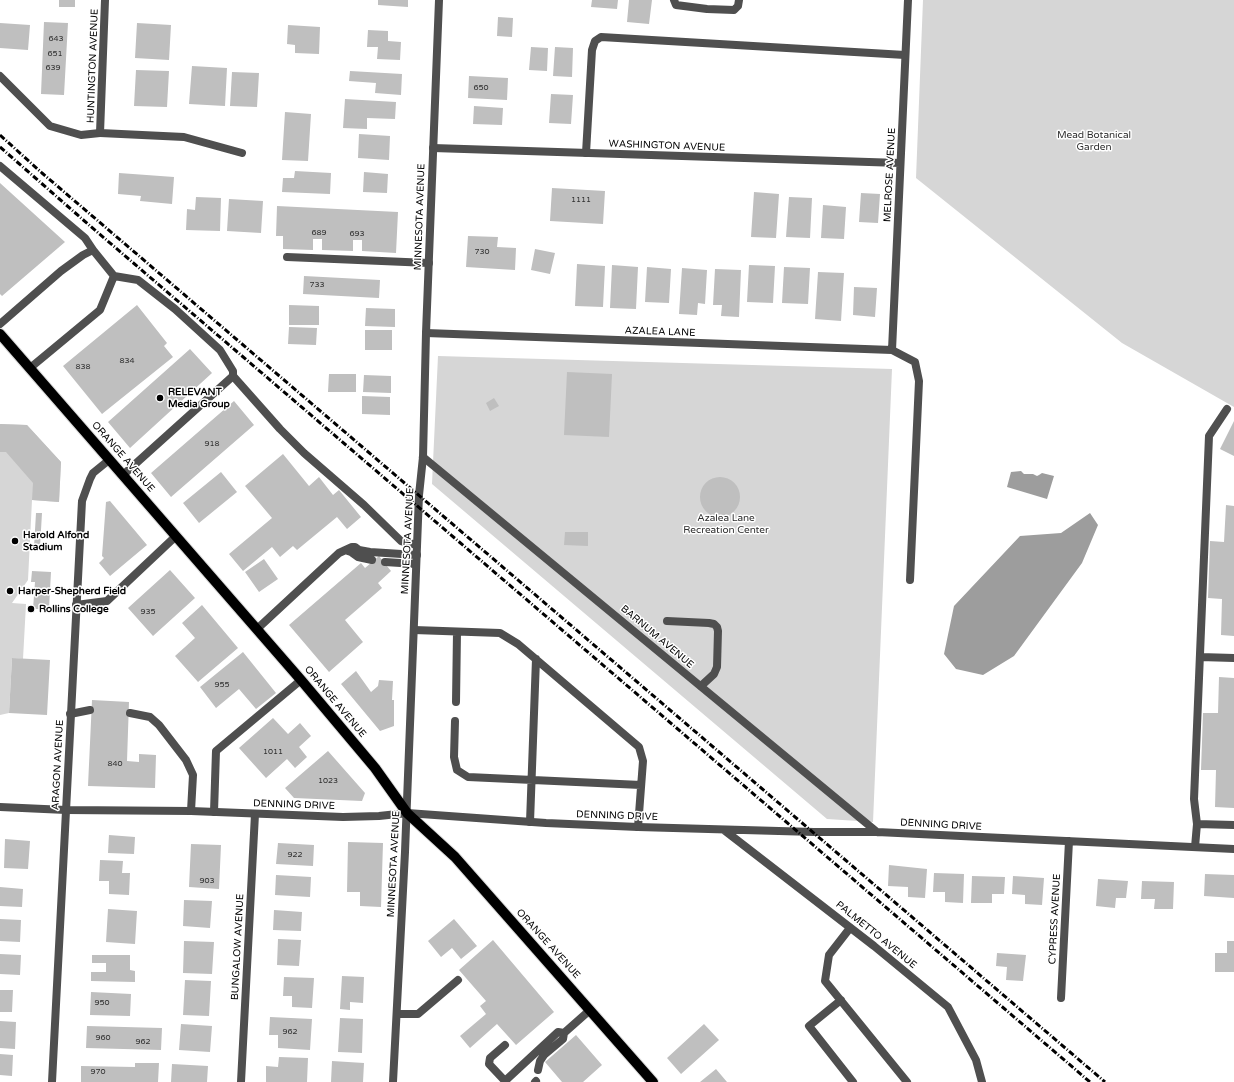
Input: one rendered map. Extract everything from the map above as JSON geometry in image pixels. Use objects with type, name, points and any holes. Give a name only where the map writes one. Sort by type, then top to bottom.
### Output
[{"type":"main road","name":"ORANGE AVENUE","points":[[0,334],[301,680],[375,768],[406,813],[455,857],[653,1082]]},
{"type":"street","name":"HUNTINGTON AVENUE","points":[[100,133],[105,0]]},
{"type":"street","name":"MINNESOTA AVENUE","points":[[393,1082],[419,495],[423,457],[426,333],[439,0]]},
{"type":"street","points":[[674,0],[676,5],[707,9],[734,10],[738,6],[739,0]]},
{"type":"street","name":"MELROSE AVENUE","points":[[892,350],[908,0]]},
{"type":"street","points":[[586,153],[592,50],[595,41],[601,37],[905,55]]},
{"type":"street","points":[[0,76],[50,126],[81,135],[100,133],[184,137],[242,153]]},
{"type":"street","name":"WASHINGTON AVENUE","points":[[433,148],[900,163]]},
{"type":"street","points":[[0,166],[85,238],[114,276],[138,280],[175,308],[220,350],[233,371],[234,376],[280,429],[304,453],[401,541],[417,545]]},
{"type":"street","points":[[0,324],[61,271],[83,255],[93,250]]},
{"type":"street","points":[[287,257],[429,263]]},
{"type":"street","points":[[30,368],[100,310],[114,276]]},
{"type":"street","name":"AZALEA LANE","points":[[426,333],[892,350]]},
{"type":"street","points":[[892,350],[914,362],[919,381],[910,580]]},
{"type":"street","points":[[123,475],[234,376]]},
{"type":"street","points":[[1195,847],[1197,824],[1194,799],[1209,436],[1227,409]]},
{"type":"street","name":"BARNUM AVENUE","points":[[423,457],[877,832]]},
{"type":"street","name":"ARAGON AVENUE","points":[[52,1082],[82,501],[93,473],[109,460]]},
{"type":"street","points":[[76,605],[107,601],[176,536]]},
{"type":"street","points":[[257,629],[339,553],[345,550],[355,547],[359,550],[370,552],[417,555]]},
{"type":"street","points":[[345,550],[358,557],[372,560]]},
{"type":"street","points":[[384,562],[416,564]]},
{"type":"street","points":[[667,621],[709,623],[714,624],[717,627],[717,667],[714,674],[701,686]]},
{"type":"street","points":[[414,630],[500,633],[518,644],[639,747],[643,761],[638,827]]},
{"type":"street","points":[[456,702],[457,632]]},
{"type":"street","points":[[1200,657],[1234,658]]},
{"type":"street","points":[[530,822],[536,659]]},
{"type":"street","points":[[214,812],[216,751],[301,680]]},
{"type":"street","points":[[70,714],[90,710]]},
{"type":"street","points":[[130,713],[150,717],[159,725],[186,760],[193,775],[191,811]]},
{"type":"street","points":[[455,721],[454,758],[457,770],[468,777],[641,785]]},
{"type":"street","name":"DENNING DRIVE","points":[[0,807],[66,810],[191,811],[343,817],[379,816],[406,813],[530,822],[638,827],[814,832],[877,832],[1234,849]]},
{"type":"street","name":"BUNGALOW AVENUE","points":[[241,1082],[255,814]]},
{"type":"street","points":[[1197,824],[1234,826]]},
{"type":"street","name":"PALMETTO AVENUE","points":[[724,830],[850,928],[948,1007],[976,1060],[982,1082]]},
{"type":"street","name":"CYPRESS AVENUE","points":[[1061,998],[1069,840]]},
{"type":"street","points":[[850,928],[829,955],[825,981],[907,1082]]},
{"type":"street","points":[[397,1014],[418,1014],[458,980]]},
{"type":"street","points":[[841,1000],[809,1026],[853,1082]]},
{"type":"street","points":[[538,1070],[540,1061],[544,1055],[563,1039],[564,1033],[590,1010]]},
{"type":"street","points":[[505,1045],[490,1058],[489,1064],[505,1081],[558,1032],[564,1033]]},
{"type":"green space","name":"Mead Botanical Garden","points":[[923,0],[1234,0],[1234,407],[1122,343],[916,178]]},
{"type":"green space","name":"Azalea Lane Recreation Center","points":[[438,356],[892,369],[873,822],[827,819],[432,484]]},
{"type":"green space","name":"Harold Alfond Stadium","points":[[0,424],[27,425],[61,462],[59,502],[32,500],[28,580],[12,603],[26,604],[23,659],[12,658],[9,713],[0,715]]},
{"type":"shaded area","points":[[1021,471],[1024,474],[1033,474],[1037,476],[1042,473],[1054,476],[1047,499],[1007,487],[1011,472]]},
{"type":"shaded area","points":[[1090,513],[1098,525],[1082,563],[1014,656],[983,675],[956,669],[944,654],[954,606],[1020,536],[1061,533]]},
{"type":"building","points":[[59,0],[75,0],[75,7],[59,7]]},
{"type":"building","points":[[378,0],[408,0],[408,7],[378,5]]},
{"type":"building","points":[[592,0],[618,0],[617,9],[591,7]]},
{"type":"building","points":[[629,0],[652,0],[649,24],[627,22]]},
{"type":"building","points":[[498,17],[513,18],[512,37],[497,36]]},
{"type":"building","points":[[44,22],[68,23],[64,95],[41,94]]},
{"type":"building","points":[[0,23],[30,25],[28,50],[0,48]]},
{"type":"building","points":[[137,23],[171,25],[169,60],[135,58]]},
{"type":"building","points":[[288,25],[320,27],[319,54],[295,53],[295,45],[287,44]]},
{"type":"building","points":[[368,30],[388,31],[388,41],[401,42],[400,60],[377,59],[378,47],[367,47]]},
{"type":"building","points":[[531,47],[548,48],[547,71],[529,70]]},
{"type":"building","points":[[555,47],[573,48],[572,77],[553,76]]},
{"type":"building","points":[[192,66],[227,68],[225,106],[189,104]]},
{"type":"building","points":[[136,70],[169,71],[167,107],[134,106]]},
{"type":"building","points":[[350,71],[402,74],[401,95],[375,93],[376,83],[349,81]]},
{"type":"building","points":[[232,72],[259,73],[257,107],[230,106]]},
{"type":"building","points":[[469,76],[508,78],[507,100],[468,98]]},
{"type":"building","points":[[551,94],[573,95],[571,124],[549,123]]},
{"type":"building","points":[[345,99],[396,102],[395,119],[367,118],[367,129],[343,128]]},
{"type":"building","points":[[474,106],[503,108],[502,125],[473,124]]},
{"type":"building","points":[[285,112],[311,114],[308,161],[282,160]]},
{"type":"building","points":[[359,134],[390,136],[389,160],[358,158]]},
{"type":"building","points":[[295,171],[331,173],[330,194],[282,192],[283,178],[294,178]]},
{"type":"building","points":[[364,172],[388,174],[387,193],[363,192]]},
{"type":"building","points":[[119,173],[174,177],[172,204],[140,201],[141,196],[118,194]]},
{"type":"building","points":[[0,183],[65,242],[2,296],[0,294]]},
{"type":"building","points":[[552,188],[605,191],[603,224],[550,221]]},
{"type":"building","points":[[754,192],[779,194],[776,238],[751,237]]},
{"type":"building","points":[[861,193],[880,194],[878,223],[859,222]]},
{"type":"building","points":[[196,197],[221,198],[220,231],[186,230],[187,209],[195,210]]},
{"type":"building","points":[[789,197],[812,198],[810,238],[786,237]]},
{"type":"building","points":[[229,199],[263,201],[261,233],[227,231]]},
{"type":"building","points":[[823,205],[846,207],[844,239],[821,238]]},
{"type":"building","points":[[277,206],[398,212],[396,253],[362,251],[362,240],[353,240],[353,251],[322,250],[322,239],[313,239],[313,250],[283,249],[283,236],[276,236]]},
{"type":"building","points":[[468,236],[498,237],[497,247],[516,248],[515,270],[466,267]]},
{"type":"building","points":[[535,249],[555,253],[550,274],[531,270]]},
{"type":"building","points":[[577,264],[605,266],[603,307],[575,306]]},
{"type":"building","points":[[612,265],[638,267],[636,309],[610,308]]},
{"type":"building","points":[[749,265],[775,266],[773,303],[747,302]]},
{"type":"building","points":[[647,267],[671,269],[669,303],[645,302]]},
{"type":"building","points":[[784,267],[810,268],[808,304],[782,303]]},
{"type":"building","points":[[682,268],[707,270],[705,304],[698,303],[697,315],[679,314]]},
{"type":"building","points":[[715,269],[741,270],[739,317],[721,316],[722,305],[713,305]]},
{"type":"building","points":[[818,272],[844,273],[841,321],[815,319]]},
{"type":"building","points":[[304,276],[380,280],[379,298],[303,294]]},
{"type":"building","points":[[854,287],[877,288],[875,317],[853,315]]},
{"type":"building","points":[[137,305],[167,343],[164,346],[173,357],[102,414],[63,366]]},
{"type":"building","points":[[289,305],[319,306],[319,325],[289,325]]},
{"type":"building","points":[[366,308],[395,309],[395,327],[365,326]]},
{"type":"building","points":[[289,327],[317,328],[316,345],[288,344]]},
{"type":"building","points":[[365,330],[392,330],[392,350],[365,350]]},
{"type":"building","name":"RELEVANT Media Group","points":[[190,349],[212,373],[130,448],[108,422]]},
{"type":"building","points":[[567,372],[612,374],[609,437],[564,435]]},
{"type":"building","points":[[329,374],[356,374],[356,392],[328,392]]},
{"type":"building","points":[[364,375],[391,376],[391,393],[363,392]]},
{"type":"building","points":[[362,396],[390,397],[390,415],[362,414]]},
{"type":"building","points":[[494,398],[499,406],[490,411],[486,403]]},
{"type":"building","points":[[234,401],[254,425],[171,497],[151,473]]},
{"type":"building","points":[[1234,421],[1234,456],[1220,449]]},
{"type":"building","points":[[0,424],[27,425],[61,462],[59,502],[32,500],[33,483],[6,452],[0,452]]},
{"type":"building","points":[[283,454],[309,486],[319,477],[333,495],[339,490],[361,517],[347,529],[337,517],[297,550],[293,546],[280,557],[272,547],[243,571],[229,554],[272,518],[245,486]]},
{"type":"building","points":[[221,472],[237,492],[199,523],[183,503]]},
{"type":"building","points":[[724,477],[731,480],[737,486],[740,497],[739,505],[731,514],[724,517],[716,517],[709,514],[701,505],[700,493],[703,486],[712,478]]},
{"type":"building","points":[[110,501],[147,545],[110,576],[99,563],[104,558],[102,556],[106,502]]},
{"type":"building","points":[[1226,505],[1234,506],[1234,636],[1221,635],[1222,599],[1208,598],[1210,541],[1224,542]]},
{"type":"building","points":[[36,513],[42,513],[40,547],[34,547]]},
{"type":"building","points":[[565,532],[588,532],[588,546],[564,545]]},
{"type":"building","points":[[379,556],[391,571],[378,583],[382,588],[345,620],[363,642],[329,672],[289,625],[361,563],[365,568]]},
{"type":"building","points":[[264,559],[278,579],[259,592],[245,572]]},
{"type":"building","points":[[170,570],[195,598],[153,636],[128,608]]},
{"type":"building","points":[[32,571],[51,572],[49,609],[33,609],[35,582],[31,582]]},
{"type":"building","points":[[202,605],[238,648],[198,682],[175,656],[195,638],[182,623]]},
{"type":"building","points":[[243,652],[276,693],[256,709],[239,689],[216,708],[200,687]]},
{"type":"building","points":[[12,658],[50,660],[47,715],[9,713]]},
{"type":"building","points":[[356,671],[371,692],[378,686],[379,680],[393,681],[392,700],[394,700],[394,726],[380,731],[341,684]]},
{"type":"building","points":[[1219,677],[1234,678],[1234,808],[1215,807],[1216,770],[1201,770],[1203,713],[1218,713]]},
{"type":"building","points":[[92,700],[129,702],[127,761],[139,762],[139,754],[156,755],[155,788],[88,786]]},
{"type":"building","points":[[273,718],[288,734],[300,723],[311,736],[299,747],[307,757],[295,768],[287,759],[266,778],[239,748]]},
{"type":"building","points":[[328,751],[365,793],[362,801],[294,798],[285,788]]},
{"type":"building","points":[[109,835],[135,837],[134,854],[108,853]]},
{"type":"building","points":[[5,839],[30,841],[28,869],[4,868]]},
{"type":"building","points":[[348,842],[383,843],[381,907],[360,906],[360,892],[347,892]]},
{"type":"building","points":[[278,843],[314,845],[313,866],[276,864]]},
{"type":"building","points":[[191,844],[221,845],[219,889],[189,887]]},
{"type":"building","points":[[100,860],[123,861],[122,873],[130,873],[129,895],[109,894],[109,881],[99,881]]},
{"type":"building","points":[[889,865],[927,869],[925,898],[908,897],[908,887],[888,886]]},
{"type":"building","points":[[934,873],[964,874],[963,903],[945,902],[945,892],[933,892]]},
{"type":"building","points":[[1205,874],[1234,875],[1234,898],[1204,896]]},
{"type":"building","points":[[276,875],[311,877],[310,897],[275,895]]},
{"type":"building","points":[[972,876],[1005,877],[1004,894],[992,894],[992,903],[971,903]]},
{"type":"building","points":[[1013,876],[1044,878],[1042,905],[1025,904],[1025,895],[1012,894]]},
{"type":"building","points":[[1098,879],[1128,881],[1126,898],[1116,898],[1115,908],[1096,906]]},
{"type":"building","points":[[1142,881],[1174,882],[1173,909],[1154,909],[1155,899],[1141,899]]},
{"type":"building","points":[[0,887],[23,889],[22,907],[0,906]]},
{"type":"building","points":[[184,900],[212,901],[210,928],[183,926]]},
{"type":"building","points":[[108,909],[137,911],[135,944],[106,942]]},
{"type":"building","points":[[274,910],[302,912],[301,931],[273,930]]},
{"type":"building","points":[[0,919],[21,920],[20,942],[0,941]]},
{"type":"building","points":[[454,919],[477,946],[461,959],[452,948],[441,957],[428,941]]},
{"type":"building","points":[[278,939],[301,940],[299,966],[277,965]]},
{"type":"building","points":[[493,940],[554,1012],[516,1045],[497,1024],[470,1048],[460,1036],[486,1014],[480,1006],[486,1001],[459,970]]},
{"type":"building","points":[[184,941],[214,942],[212,974],[183,973]]},
{"type":"building","points":[[1227,941],[1234,941],[1234,972],[1215,972],[1215,953],[1227,953]]},
{"type":"building","points":[[997,953],[1026,955],[1023,981],[1006,980],[1007,967],[996,966]]},
{"type":"building","points":[[0,954],[21,955],[20,975],[0,974]]},
{"type":"building","points":[[92,955],[130,955],[130,970],[135,971],[135,982],[91,981],[91,972],[106,972],[106,963],[92,963]]},
{"type":"building","points":[[342,976],[364,977],[363,1003],[350,1002],[350,1010],[340,1009]]},
{"type":"building","points":[[284,977],[314,978],[312,1008],[292,1007],[292,996],[283,996]]},
{"type":"building","points":[[185,980],[211,981],[209,1016],[183,1015]]},
{"type":"building","points":[[0,990],[13,990],[12,1012],[0,1012]]},
{"type":"building","points":[[91,992],[131,994],[130,1016],[90,1015]]},
{"type":"building","points":[[270,1017],[312,1019],[310,1050],[278,1048],[278,1035],[269,1035]]},
{"type":"building","points":[[340,1018],[363,1019],[362,1053],[338,1052]]},
{"type":"building","points":[[0,1021],[16,1022],[15,1049],[0,1048]]},
{"type":"building","points":[[181,1024],[212,1026],[210,1052],[179,1050]]},
{"type":"building","points":[[704,1024],[719,1040],[681,1074],[667,1058]]},
{"type":"building","points":[[87,1026],[162,1028],[161,1050],[86,1048]]},
{"type":"building","points":[[576,1035],[602,1065],[583,1082],[562,1082],[545,1062]]},
{"type":"building","points":[[0,1054],[13,1055],[12,1076],[0,1075]]},
{"type":"building","points":[[279,1057],[308,1058],[307,1082],[266,1082],[266,1066],[278,1067]]},
{"type":"building","points":[[332,1061],[364,1063],[363,1082],[331,1082]]},
{"type":"building","points":[[135,1063],[159,1063],[158,1082],[81,1082],[81,1066],[135,1067]]},
{"type":"building","points":[[172,1064],[208,1066],[207,1082],[171,1082]]},
{"type":"building","points":[[716,1069],[727,1082],[700,1082]]},
{"type":"railway","points":[[0,135],[42,173],[1105,1082]]},
{"type":"railway","points":[[0,147],[89,225],[1090,1082]]},
{"type":"place","name":"RELEVANT Media Group","points":[[160,398]]},
{"type":"place","name":"Harold Alfond Stadium","points":[[15,541]]},
{"type":"place","name":"Harper-Shepherd Field","points":[[10,591]]},
{"type":"place","name":"Rollins College","points":[[31,609]]}]
